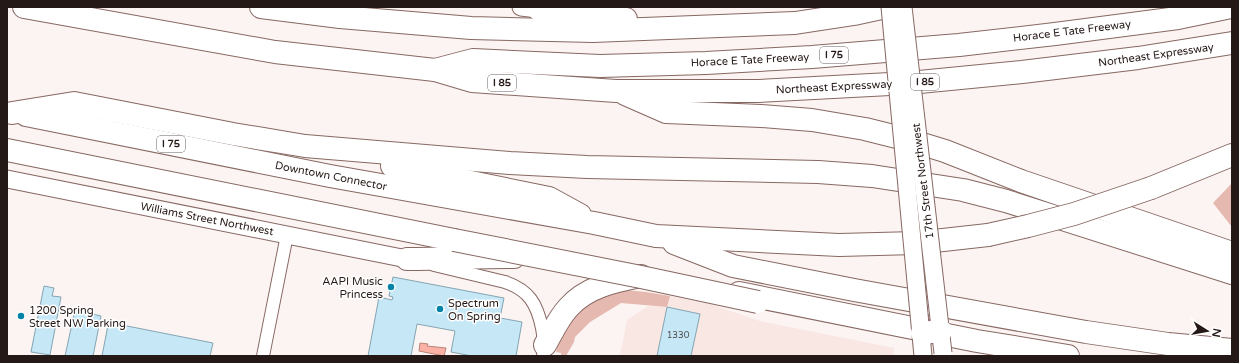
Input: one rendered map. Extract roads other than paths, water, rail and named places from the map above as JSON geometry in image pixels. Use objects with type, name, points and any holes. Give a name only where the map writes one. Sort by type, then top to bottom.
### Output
[{"type":"highway","name":"I 75","points":[[24,7],[275,52],[435,70]]},
{"type":"highway","points":[[261,7],[471,28],[592,31],[795,23],[854,14],[886,7]]},
{"type":"highway","points":[[536,8],[634,7]]},
{"type":"highway","name":"Horace E Tate Freeway","points":[[435,70],[473,60],[600,66],[706,63],[959,45],[1178,18],[1231,7]]},
{"type":"highway","points":[[536,8],[654,22],[731,26]]},
{"type":"highway","name":"Northeast Expressway","points":[[435,70],[472,81],[616,90],[759,91],[908,83],[1022,72],[1138,58],[1232,44]]},
{"type":"highway","points":[[616,90],[666,112],[761,116],[812,120],[865,129],[909,140],[969,160],[1021,181],[1232,253]]},
{"type":"highway","points":[[9,112],[74,103],[233,134],[305,146],[510,163],[587,168],[818,172],[872,176],[963,190],[1006,201],[1232,273]]},
{"type":"highway","name":"Downtown Connector","points":[[9,112],[330,176],[594,223],[656,236]]},
{"type":"highway","points":[[305,146],[334,155],[549,198],[594,223]]},
{"type":"highway","points":[[7,150],[641,277],[892,331],[931,332]]},
{"type":"highway","points":[[656,236],[839,245],[916,243],[988,234],[1028,226],[1074,214],[1151,188],[1232,155]]},
{"type":"highway","name":"I 75","points":[[656,236],[733,266],[1086,332],[1168,344],[1232,350]]},
{"type":"highway","points":[[407,258],[450,259],[487,257],[568,260],[977,342],[1068,356]]},
{"type":"highway","points":[[544,351],[560,318],[578,298],[592,290],[619,280],[648,275]]},
{"type":"main road","name":"17th Street Northwest","points":[[890,7],[931,332],[943,356]]},
{"type":"main road","name":"17th Street Northwest","points":[[903,7],[931,332],[923,356]]},
{"type":"main road","name":"Williams Street Northwest","points":[[7,179],[407,258]]},
{"type":"street","points":[[263,356],[287,235]]},
{"type":"street","points":[[407,258],[505,282],[526,293],[535,306],[540,318],[544,351]]},
{"type":"place","name":"AAPI Music Princess","points":[[391,287]]},
{"type":"place","name":"Spectrum On Spring","points":[[440,309]]},
{"type":"place","name":"1200 Spring Street NW Parking","points":[[21,316]]}]
